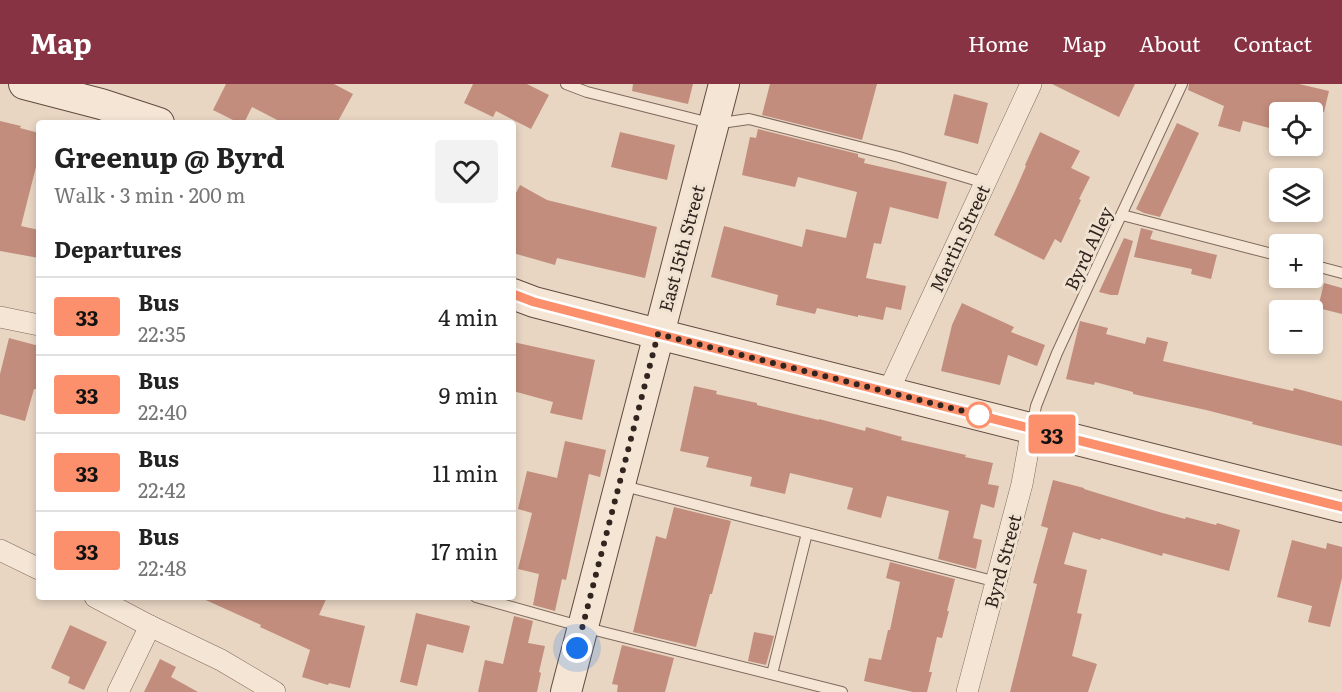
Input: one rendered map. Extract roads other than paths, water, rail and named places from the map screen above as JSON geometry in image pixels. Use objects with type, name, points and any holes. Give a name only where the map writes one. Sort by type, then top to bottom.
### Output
[{"type":"main road","points":[[24,84],[101,104],[150,120]]},
{"type":"main road","name":"East 15th Street","points":[[566,692],[724,84]]},
{"type":"main road","points":[[516,295],[534,302],[658,334],[1342,507]]},
{"type":"street","name":"Martin Street","points":[[888,392],[1031,84]]},
{"type":"street","points":[[0,317],[36,324]]},
{"type":"street","name":"Byrd Street","points":[[967,692],[1022,484],[1032,429]]},
{"type":"street","points":[[0,550],[36,568]]},
{"type":"street","points":[[101,600],[221,660],[275,692]]},
{"type":"street","points":[[118,692],[150,626]]},
{"type":"lane","points":[[566,84],[587,92],[714,124],[749,119],[899,157],[985,183]]},
{"type":"lane","name":"Byrd Alley","points":[[1032,429],[1036,406],[1057,353],[1182,84]]},
{"type":"lane","points":[[1122,215],[1269,253]]},
{"type":"lane","points":[[1323,268],[1342,273]]},
{"type":"lane","points":[[620,485],[997,582]]},
{"type":"lane","points":[[772,674],[807,533]]},
{"type":"lane","points":[[487,600],[583,627],[842,692]]}]
